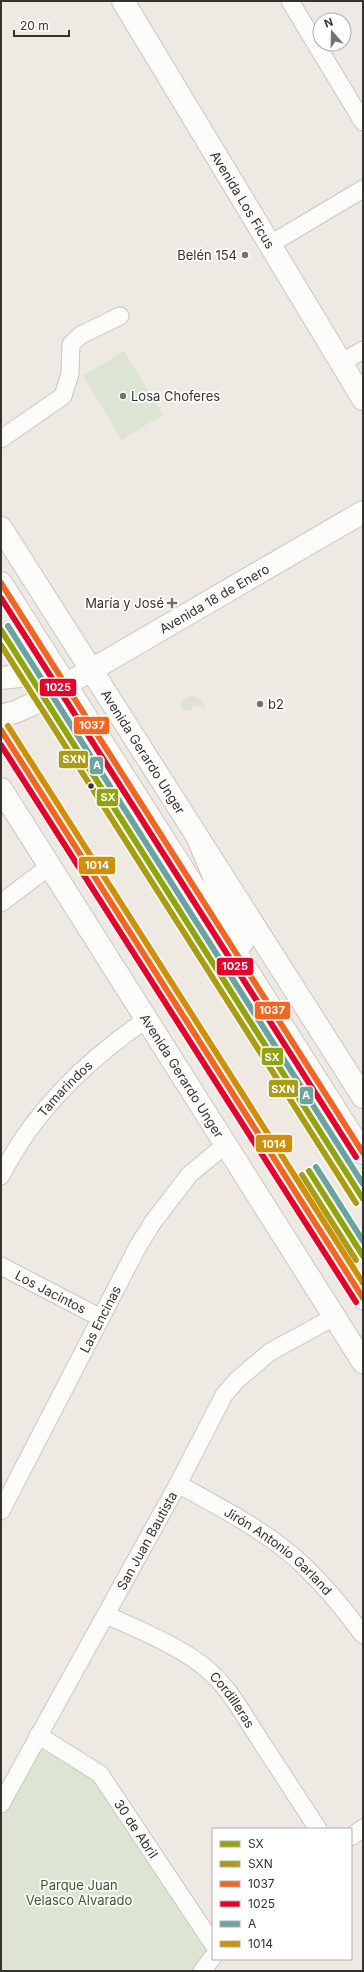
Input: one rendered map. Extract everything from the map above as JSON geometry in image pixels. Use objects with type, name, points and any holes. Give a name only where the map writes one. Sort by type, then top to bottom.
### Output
[{"type":"street","name":"Avenida Los Ficus","points":[[123,1],[363,399]]},
{"type":"street","points":[[290,1],[363,122]]},
{"type":"street","points":[[269,245],[363,189]]},
{"type":"street","points":[[1,439],[63,396],[70,374],[71,344],[81,336],[120,316]]},
{"type":"street","points":[[341,363],[363,350]]},
{"type":"street","name":"Avenida 18 de Enero","points":[[1,716],[31,706],[363,512]]},
{"type":"street","name":"Avenida Gerardo Unger","points":[[1,528],[363,1097]]},
{"type":"street","points":[[1,583],[363,1153]]},
{"type":"street","points":[[1,678],[30,675],[65,685]]},
{"type":"street","points":[[1,730],[363,1298]]},
{"type":"street","name":"Avenida Gerardo Unger","points":[[1,789],[363,1362]]},
{"type":"street","points":[[196,836],[266,1001]]},
{"type":"street","points":[[1,903],[50,866]]},
{"type":"street","name":"Tamarindos","points":[[1,1176],[28,1130],[61,1090],[109,1045],[147,1019]]},
{"type":"street","name":"Las Encinas","points":[[1,1511],[137,1248],[153,1222],[190,1174],[225,1145]]},
{"type":"street","name":"Los Jacintos","points":[[1,1266],[101,1318]]},
{"type":"street","name":"San Juan Bautista","points":[[1,1804],[178,1484],[224,1396],[237,1380],[270,1352],[334,1317]]},
{"type":"street","name":"Jirón Antonio Garland","points":[[178,1484],[248,1524],[302,1565],[345,1610],[363,1635]]},
{"type":"street","name":"Cordilleras","points":[[106,1615],[168,1644],[198,1662],[222,1683],[238,1704],[257,1736],[317,1828]]},
{"type":"street","name":"30 de Abril","points":[[38,1735],[100,1774],[212,1942]]},
{"type":"street","points":[[352,1836],[363,1828]]},
{"type":"street","points":[[202,1971],[212,1958]]},
{"type":"green space","name":"Losa Choferes","points":[[124,351],[163,415],[122,440],[83,376]]},
{"type":"green space","points":[[187,697],[198,698],[203,702],[206,708],[193,705],[191,711],[181,709],[181,703]]},
{"type":"green space","name":"Parque Juan Velasco Alvarado","points":[[44,1749],[98,1780],[207,1944],[206,1955],[194,1971],[1,1971],[1,1818],[36,1754]]},
{"type":"transit line","name":"1037","points":[[1,583],[363,1153]]},
{"type":"transit line","name":"1025","points":[[1,598],[356,1157]]},
{"type":"transit line","name":"A","points":[[8,626],[363,1184]]},
{"type":"transit line","name":"SX","points":[[1,630],[363,1199]]},
{"type":"transit line","name":"SXN","points":[[1,645],[356,1203]]},
{"type":"transit line","name":"1014","points":[[8,726],[363,1283]]},
{"type":"transit line","name":"1037","points":[[1,730],[363,1298]]},
{"type":"transit line","name":"1025","points":[[1,745],[356,1302]]},
{"type":"transit line","name":"A","points":[[316,1167],[363,1241]]},
{"type":"transit line","name":"SX","points":[[309,1171],[363,1256]]},
{"type":"transit line","name":"SXN","points":[[302,1175],[356,1260]]},
{"type":"place","name":"Belén 154","points":[[245,255]]},
{"type":"place","name":"Losa Choferes","points":[[123,396]]},
{"type":"place","name":"María y José","points":[[172,603]]},
{"type":"place","name":"b2","points":[[260,704]]}]
